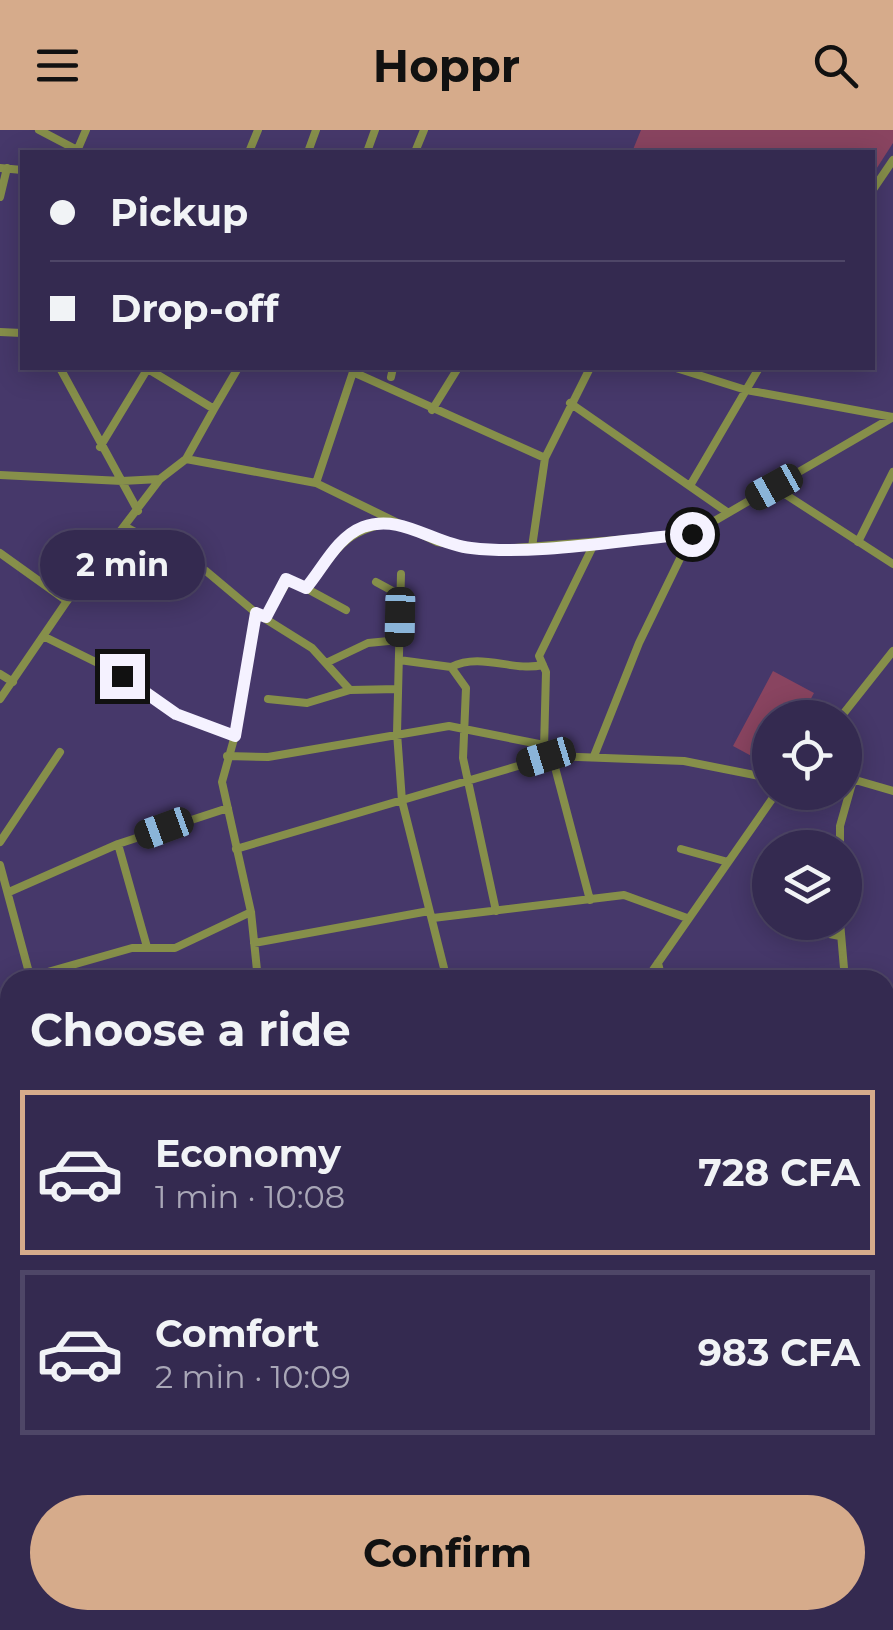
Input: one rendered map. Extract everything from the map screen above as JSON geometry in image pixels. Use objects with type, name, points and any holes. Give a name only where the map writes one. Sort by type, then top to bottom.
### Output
[{"type":"street","points":[[38,130],[75,150]]},
{"type":"street","points":[[875,187],[893,160]]},
{"type":"street","points":[[0,198],[4,168]]},
{"type":"street","points":[[61,370],[138,511]]},
{"type":"street","points":[[100,447],[147,370]]},
{"type":"street","points":[[151,370],[214,409]]},
{"type":"street","points":[[0,700],[67,600],[160,478],[186,459],[237,370]]},
{"type":"street","points":[[316,482],[350,370],[545,458]]},
{"type":"street","points":[[432,410],[457,370]]},
{"type":"street","points":[[532,547],[545,458],[589,370]]},
{"type":"street","points":[[682,370],[746,390],[893,417]]},
{"type":"street","points":[[691,484],[759,370]]},
{"type":"street","points":[[570,403],[727,512]]},
{"type":"street","points":[[186,459],[316,482],[446,544],[489,550],[692,534],[893,417]]},
{"type":"street","points":[[858,542],[893,472]]},
{"type":"street","points":[[0,475],[122,482],[160,478]]},
{"type":"street","points":[[774,487],[893,564]]},
{"type":"street","points":[[306,588],[346,536],[364,527],[396,521]]},
{"type":"street","points":[[126,527],[206,571],[328,662],[350,690]]},
{"type":"street","points":[[594,756],[626,670],[692,534]]},
{"type":"street","points":[[590,900],[544,745],[541,650],[596,542]]},
{"type":"street","points":[[0,553],[67,600]]},
{"type":"street","points":[[401,574],[397,733],[402,802],[445,970]]},
{"type":"street","points":[[257,970],[250,912],[222,782],[261,615],[286,579],[346,610]]},
{"type":"street","points":[[376,582],[400,595]]},
{"type":"street","points":[[45,637],[122,676],[176,714],[235,736]]},
{"type":"street","points":[[328,662],[368,643],[399,640]]},
{"type":"street","points":[[854,700],[893,651]]},
{"type":"street","points":[[399,660],[452,666],[473,660],[522,668],[543,666]]},
{"type":"street","points":[[452,666],[466,688],[463,758],[471,778],[496,911]]},
{"type":"street","points":[[0,674],[13,682]]},
{"type":"street","points":[[268,699],[307,703],[350,690],[398,689]]},
{"type":"street","points":[[227,756],[268,757],[449,726],[544,745]]},
{"type":"street","points":[[0,842],[60,752]]},
{"type":"street","points":[[236,849],[549,757],[684,760],[752,774]]},
{"type":"street","points":[[862,782],[893,791]]},
{"type":"street","points":[[9,892],[118,844],[228,808]]},
{"type":"street","points":[[653,970],[764,810]]},
{"type":"street","points":[[118,844],[147,947]]},
{"type":"street","points":[[681,849],[728,862]]},
{"type":"street","points":[[0,866],[29,970]]},
{"type":"street","points":[[254,943],[431,914],[496,911],[624,896],[687,918]]},
{"type":"street","points":[[61,970],[147,947],[174,948],[250,912]]},
{"type":"street","points":[[841,940],[845,970]]},
{"type":"street","points":[[658,964],[660,970]]},
{"type":"shaded area","points":[[641,130],[893,130],[893,143],[875,171],[875,150],[633,150]]},
{"type":"shaded area","points":[[773,671],[814,693],[810,700],[758,700]]},
{"type":"shaded area","points":[[752,710],[752,756],[733,746]]},
{"type":"route","points":[[122,676],[176,714],[235,736],[256,613],[266,617],[286,579],[306,588],[342,540],[364,527],[396,521],[437,542],[489,550],[692,534]]}]
